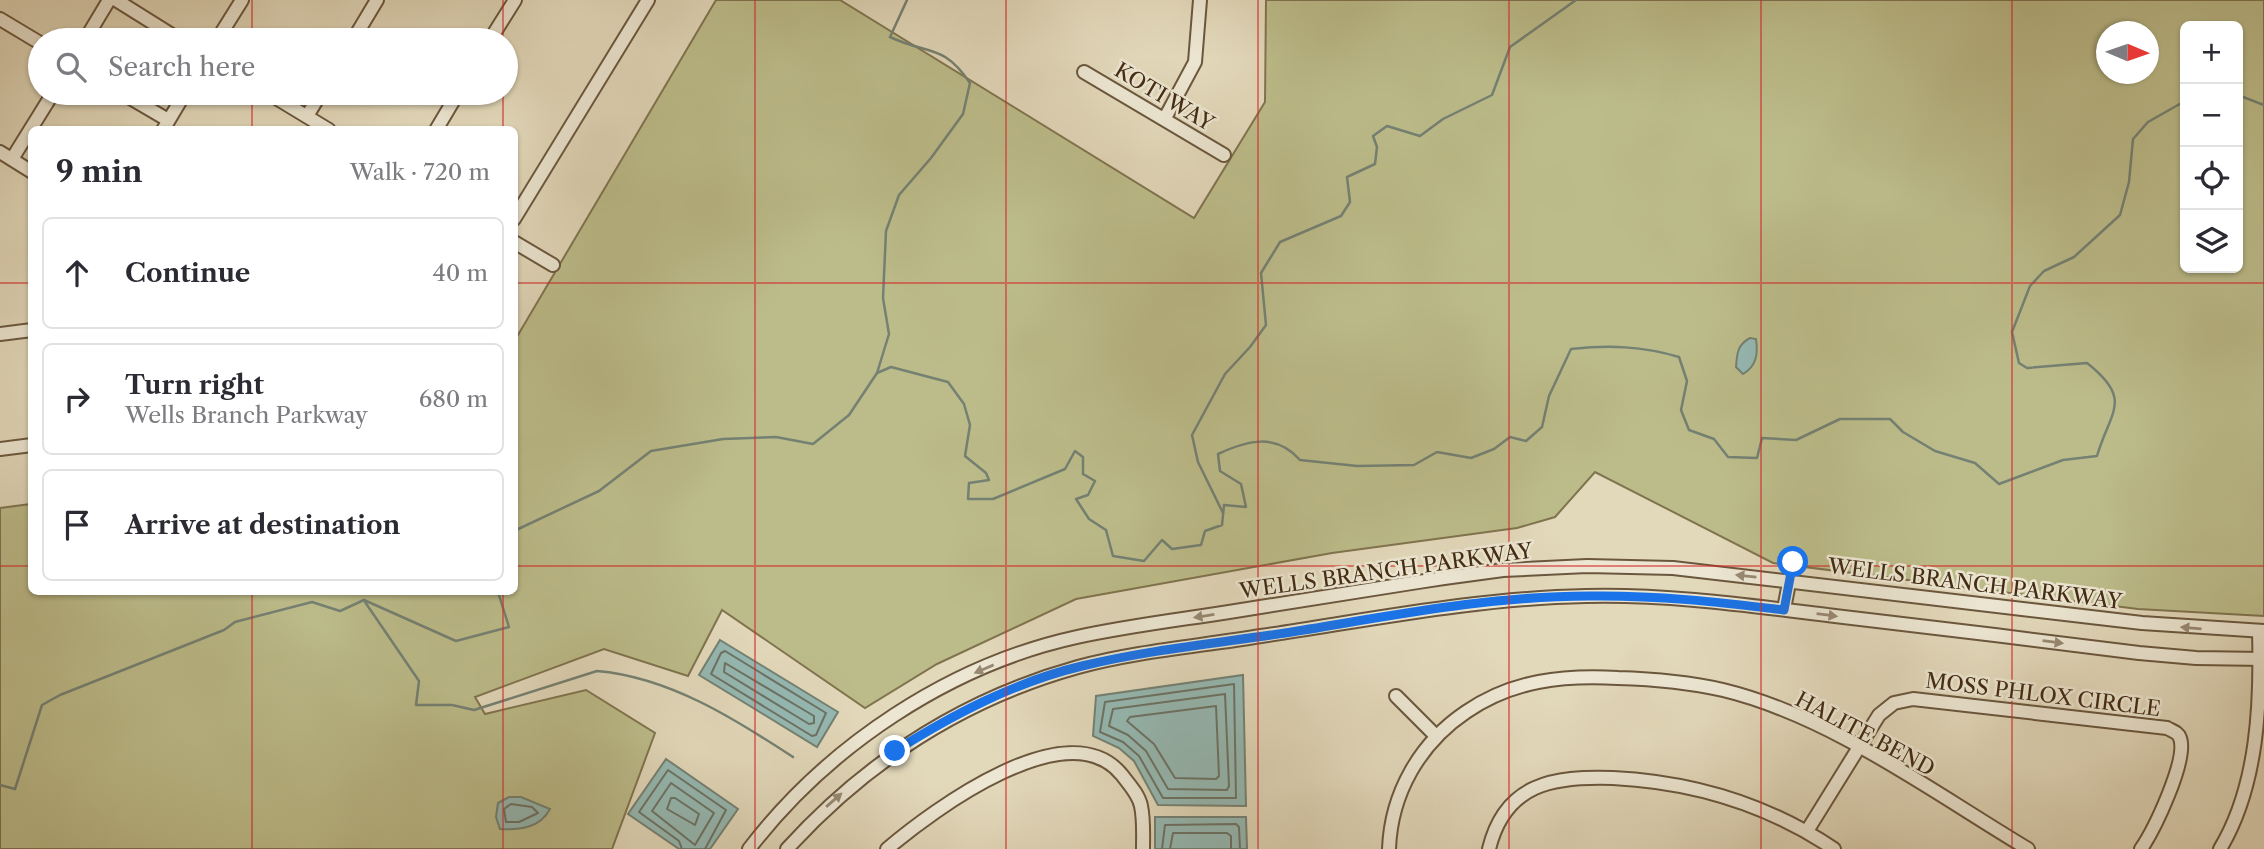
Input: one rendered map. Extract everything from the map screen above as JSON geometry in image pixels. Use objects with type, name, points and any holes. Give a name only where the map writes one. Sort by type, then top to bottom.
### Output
[{"type":"street","points":[[92,28],[109,0]]},
{"type":"street","points":[[116,0],[161,28]]},
{"type":"street","points":[[224,28],[242,0]]},
{"type":"street","points":[[360,28],[377,0]]},
{"type":"street","points":[[498,28],[515,0]]},
{"type":"street","points":[[518,212],[648,0]]},
{"type":"street","points":[[1165,118],[1195,62],[1200,0]]},
{"type":"street","points":[[0,19],[28,36]]},
{"type":"street","name":"KOTI WAY","points":[[1084,72],[1224,155]]},
{"type":"street","points":[[32,126],[46,105]]},
{"type":"street","points":[[138,105],[165,125],[178,105]]},
{"type":"street","points":[[288,105],[323,126]]},
{"type":"street","points":[[307,116],[314,105]]},
{"type":"street","points":[[438,126],[451,105]]},
{"type":"street","points":[[12,159],[28,133]]},
{"type":"street","points":[[0,152],[28,169]]},
{"type":"street","points":[[518,244],[553,265]]},
{"type":"street","points":[[0,334],[28,330]]},
{"type":"street","points":[[0,449],[28,446]]},
{"type":"street","points":[[1784,610],[1793,562]]},
{"type":"street","name":"WELLS BRANCH PARKWAY","points":[[750,849],[801,790],[878,726],[928,695],[982,669],[1076,637],[1503,570],[1587,566],[1673,568],[2143,623],[2261,631]]},
{"type":"street","points":[[787,849],[821,811],[858,778],[942,721],[993,696],[1082,666],[1506,600],[1588,596],[1671,597],[2162,655],[2262,659]]},
{"type":"street","points":[[2220,849],[2240,802],[2251,760],[2257,724],[2262,659],[2261,631]]},
{"type":"street","name":"HALITE BEND","points":[[1389,849],[1390,824],[1399,795],[1435,735],[1475,706],[1513,687],[1547,679],[1597,677],[1665,680],[1724,691],[1796,716],[1857,746],[2028,849]]},
{"type":"street","points":[[1396,696],[1435,735]]},
{"type":"street","name":"MOSS PHLOX CIRCLE","points":[[1807,831],[1857,746],[1879,715],[1894,703],[1913,699],[2167,728],[2181,740],[2179,757],[2163,807],[2141,849]]},
{"type":"street","points":[[887,849],[916,824],[969,789],[1031,761],[1066,751],[1094,755],[1116,768],[1131,786],[1141,804],[1143,849]]},
{"type":"street","points":[[1489,849],[1496,825],[1509,806],[1532,788],[1563,779],[1646,780],[1686,785],[1753,806],[1807,831],[1834,849]]},
{"type":"green space","points":[[716,0],[840,0],[1194,218],[1265,102],[1266,0],[2264,0],[2264,616],[2138,609],[1773,563],[1595,472],[1555,517],[1517,528],[1332,553],[1076,599],[937,664],[865,708],[722,610],[688,676],[604,649],[475,697],[485,714],[586,690],[655,733],[612,849],[0,849],[0,508],[28,504],[28,595],[518,595],[518,335]]},
{"type":"water","points":[[1750,338],[1756,339],[1756,354],[1754,363],[1743,374],[1736,367],[1737,354],[1742,344]]},
{"type":"water","points":[[720,640],[838,712],[817,747],[699,675]]},
{"type":"water","points":[[1243,675],[1246,806],[1158,805],[1134,761],[1119,748],[1093,736],[1096,696]]},
{"type":"water","points":[[666,759],[738,809],[710,849],[679,849],[628,814]]},
{"type":"water","points":[[509,797],[521,797],[550,809],[535,824],[515,829],[500,829],[496,817],[498,803]]},
{"type":"water","points":[[1155,817],[1246,817],[1247,849],[1155,849]]},
{"type":"waterway","points":[[877,373],[889,334],[883,298],[886,231],[899,195],[931,158],[963,114],[970,83],[960,70],[943,56],[890,37],[907,0]]},
{"type":"waterway","points":[[1223,513],[1198,462],[1192,435],[1225,374],[1266,325],[1261,273],[1280,242],[1341,216],[1350,202],[1347,177],[1375,164],[1377,147],[1373,136],[1387,126],[1420,136],[1443,119],[1492,95],[1510,47],[1576,0]]},
{"type":"waterway","points":[[2243,97],[2264,105]]},
{"type":"waterway","points":[[518,529],[599,491],[651,451],[723,439],[776,437],[813,444],[849,415],[877,373],[891,367],[948,382],[964,404],[970,425],[965,456],[986,473],[989,480],[969,483],[968,499],[993,499],[1065,469],[1075,451],[1083,457],[1083,474],[1095,481],[1088,495],[1076,499],[1089,519],[1106,530],[1113,556],[1144,561],[1162,540],[1172,549],[1201,545],[1205,531],[1222,525],[1224,505],[1246,507],[1241,484],[1220,471],[1218,454],[1240,445],[1261,442],[1281,446],[1300,460],[1357,466],[1414,465],[1437,452],[1471,458],[1494,449],[1510,437],[1526,441],[1542,427],[1549,396],[1571,349],[1625,347],[1679,357],[1687,381],[1681,410],[1689,430],[1714,439],[1728,457],[1757,458],[1762,438],[1796,440],[1840,419],[1890,419],[1903,432],[1935,451],[1975,463],[1999,484],[2063,460],[2097,456],[2115,406],[2110,387],[2087,363],[2027,368],[2019,363],[2012,332],[2030,286],[2044,271],[2074,257],[2120,215],[2129,182],[2133,139],[2148,122],[2180,104]]},
{"type":"waterway","points":[[0,785],[15,789],[42,705],[60,695],[224,630],[235,622],[312,602],[340,611],[364,600],[456,641],[509,627],[499,595]]},
{"type":"waterway","points":[[365,602],[419,681],[416,705],[452,705],[474,710],[597,671],[624,675],[675,691],[748,728],[793,757]]},
{"type":"route","points":[[895,751],[942,721],[993,696],[1082,666],[1155,653],[1506,600],[1588,596],[1671,597],[1784,610],[1793,562]]}]
